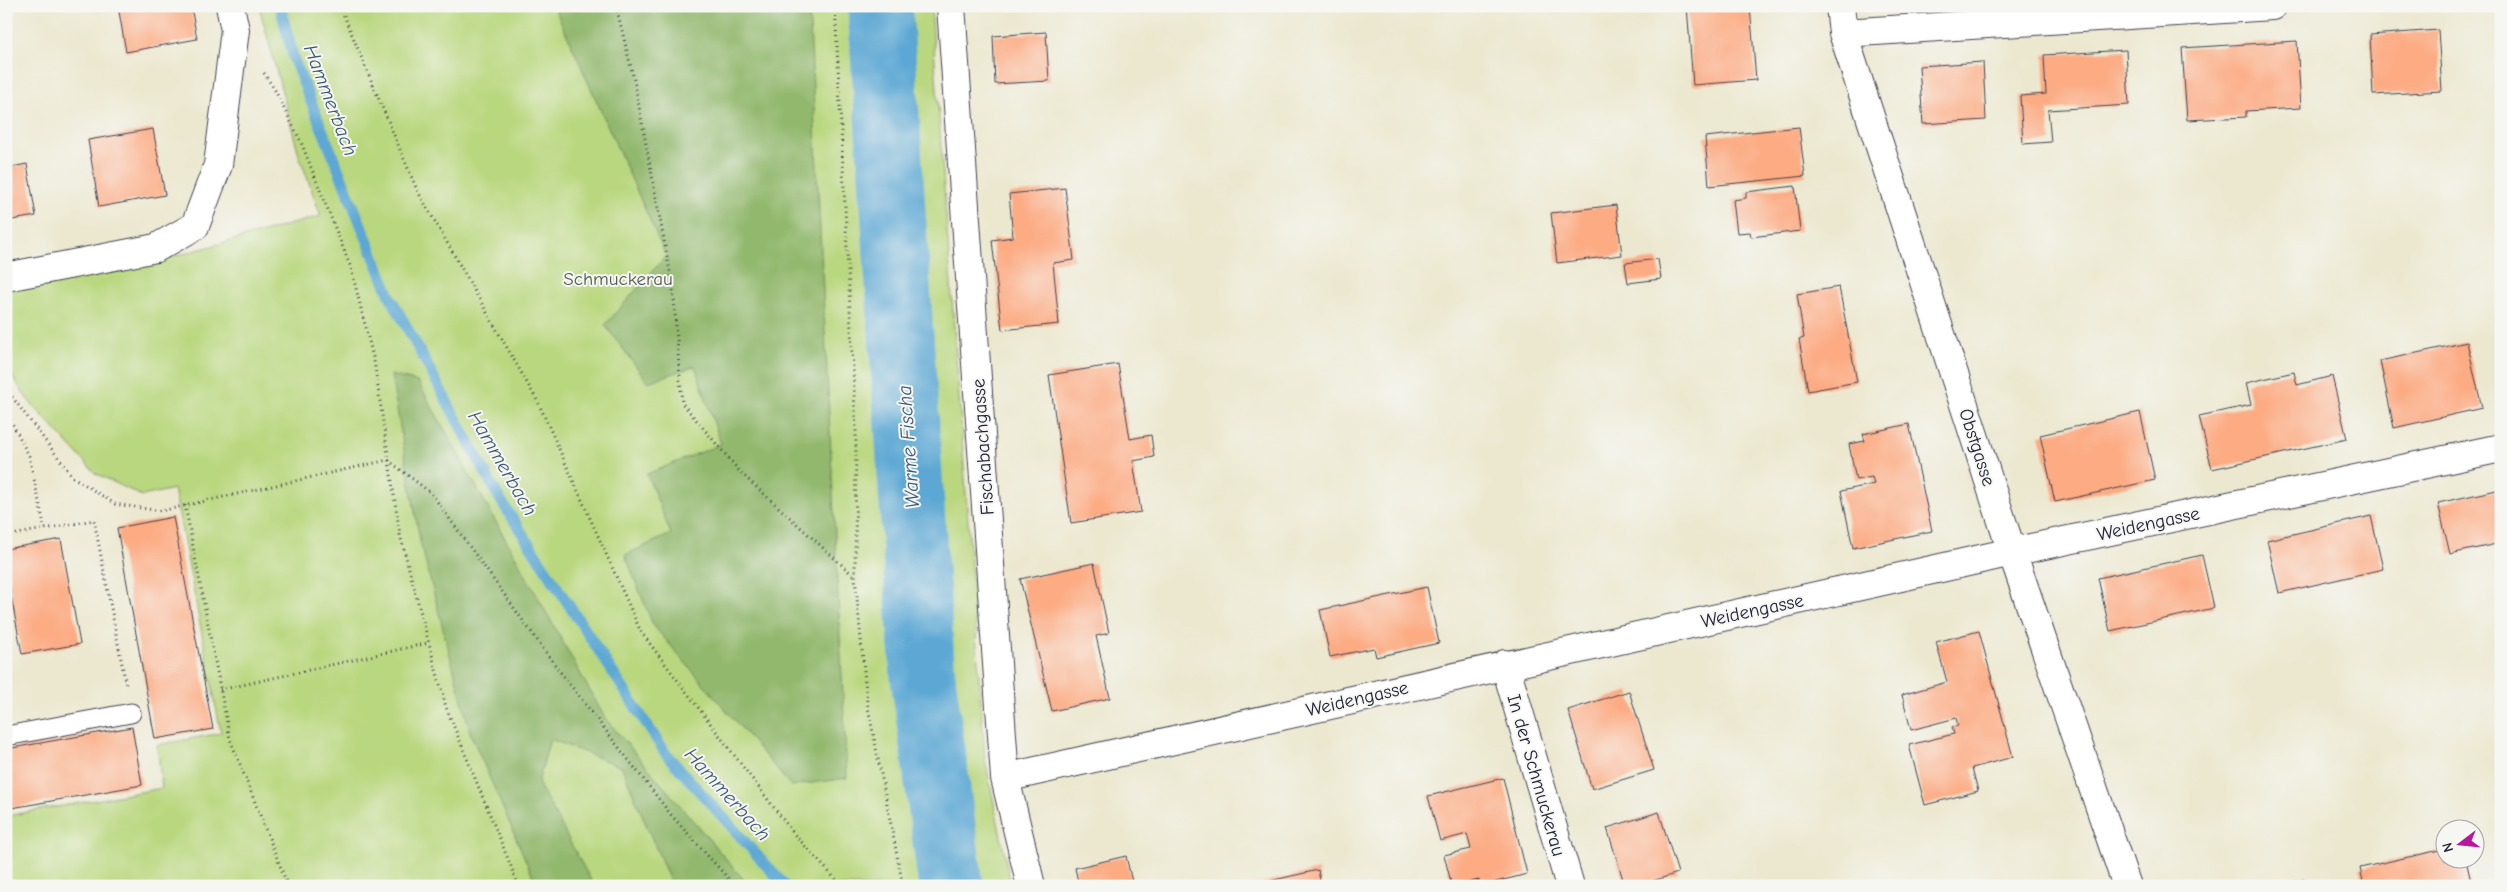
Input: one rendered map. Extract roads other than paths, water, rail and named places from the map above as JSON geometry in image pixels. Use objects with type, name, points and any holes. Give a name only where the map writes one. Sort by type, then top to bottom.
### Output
[{"type":"street","name":"Fischabachgasse","points":[[951,6],[1005,778],[1031,886]]},
{"type":"street","points":[[1841,20],[2272,6]]},
{"type":"street","points":[[6,277],[156,248],[195,226],[218,165],[232,18]]},
{"type":"street","name":"Obstgasse","points":[[1841,20],[2012,552],[2127,886]]},
{"type":"street","name":"Weidengasse","points":[[1005,778],[1505,664],[2012,552],[2501,448]]},
{"type":"street","name":"In der Schmuckerau","points":[[1505,664],[1570,886]]},
{"type":"lane","points":[[6,736],[131,713]]},
{"type":"waterway","name":"Hammerbach","points":[[280,6],[294,60],[390,296],[498,496],[666,754],[785,886]]},
{"type":"waterway","name":"Warme Fischa","points":[[880,6],[923,677],[951,886]]},
{"type":"park label","name":"Schmuckerau","points":[[618,278]]}]
